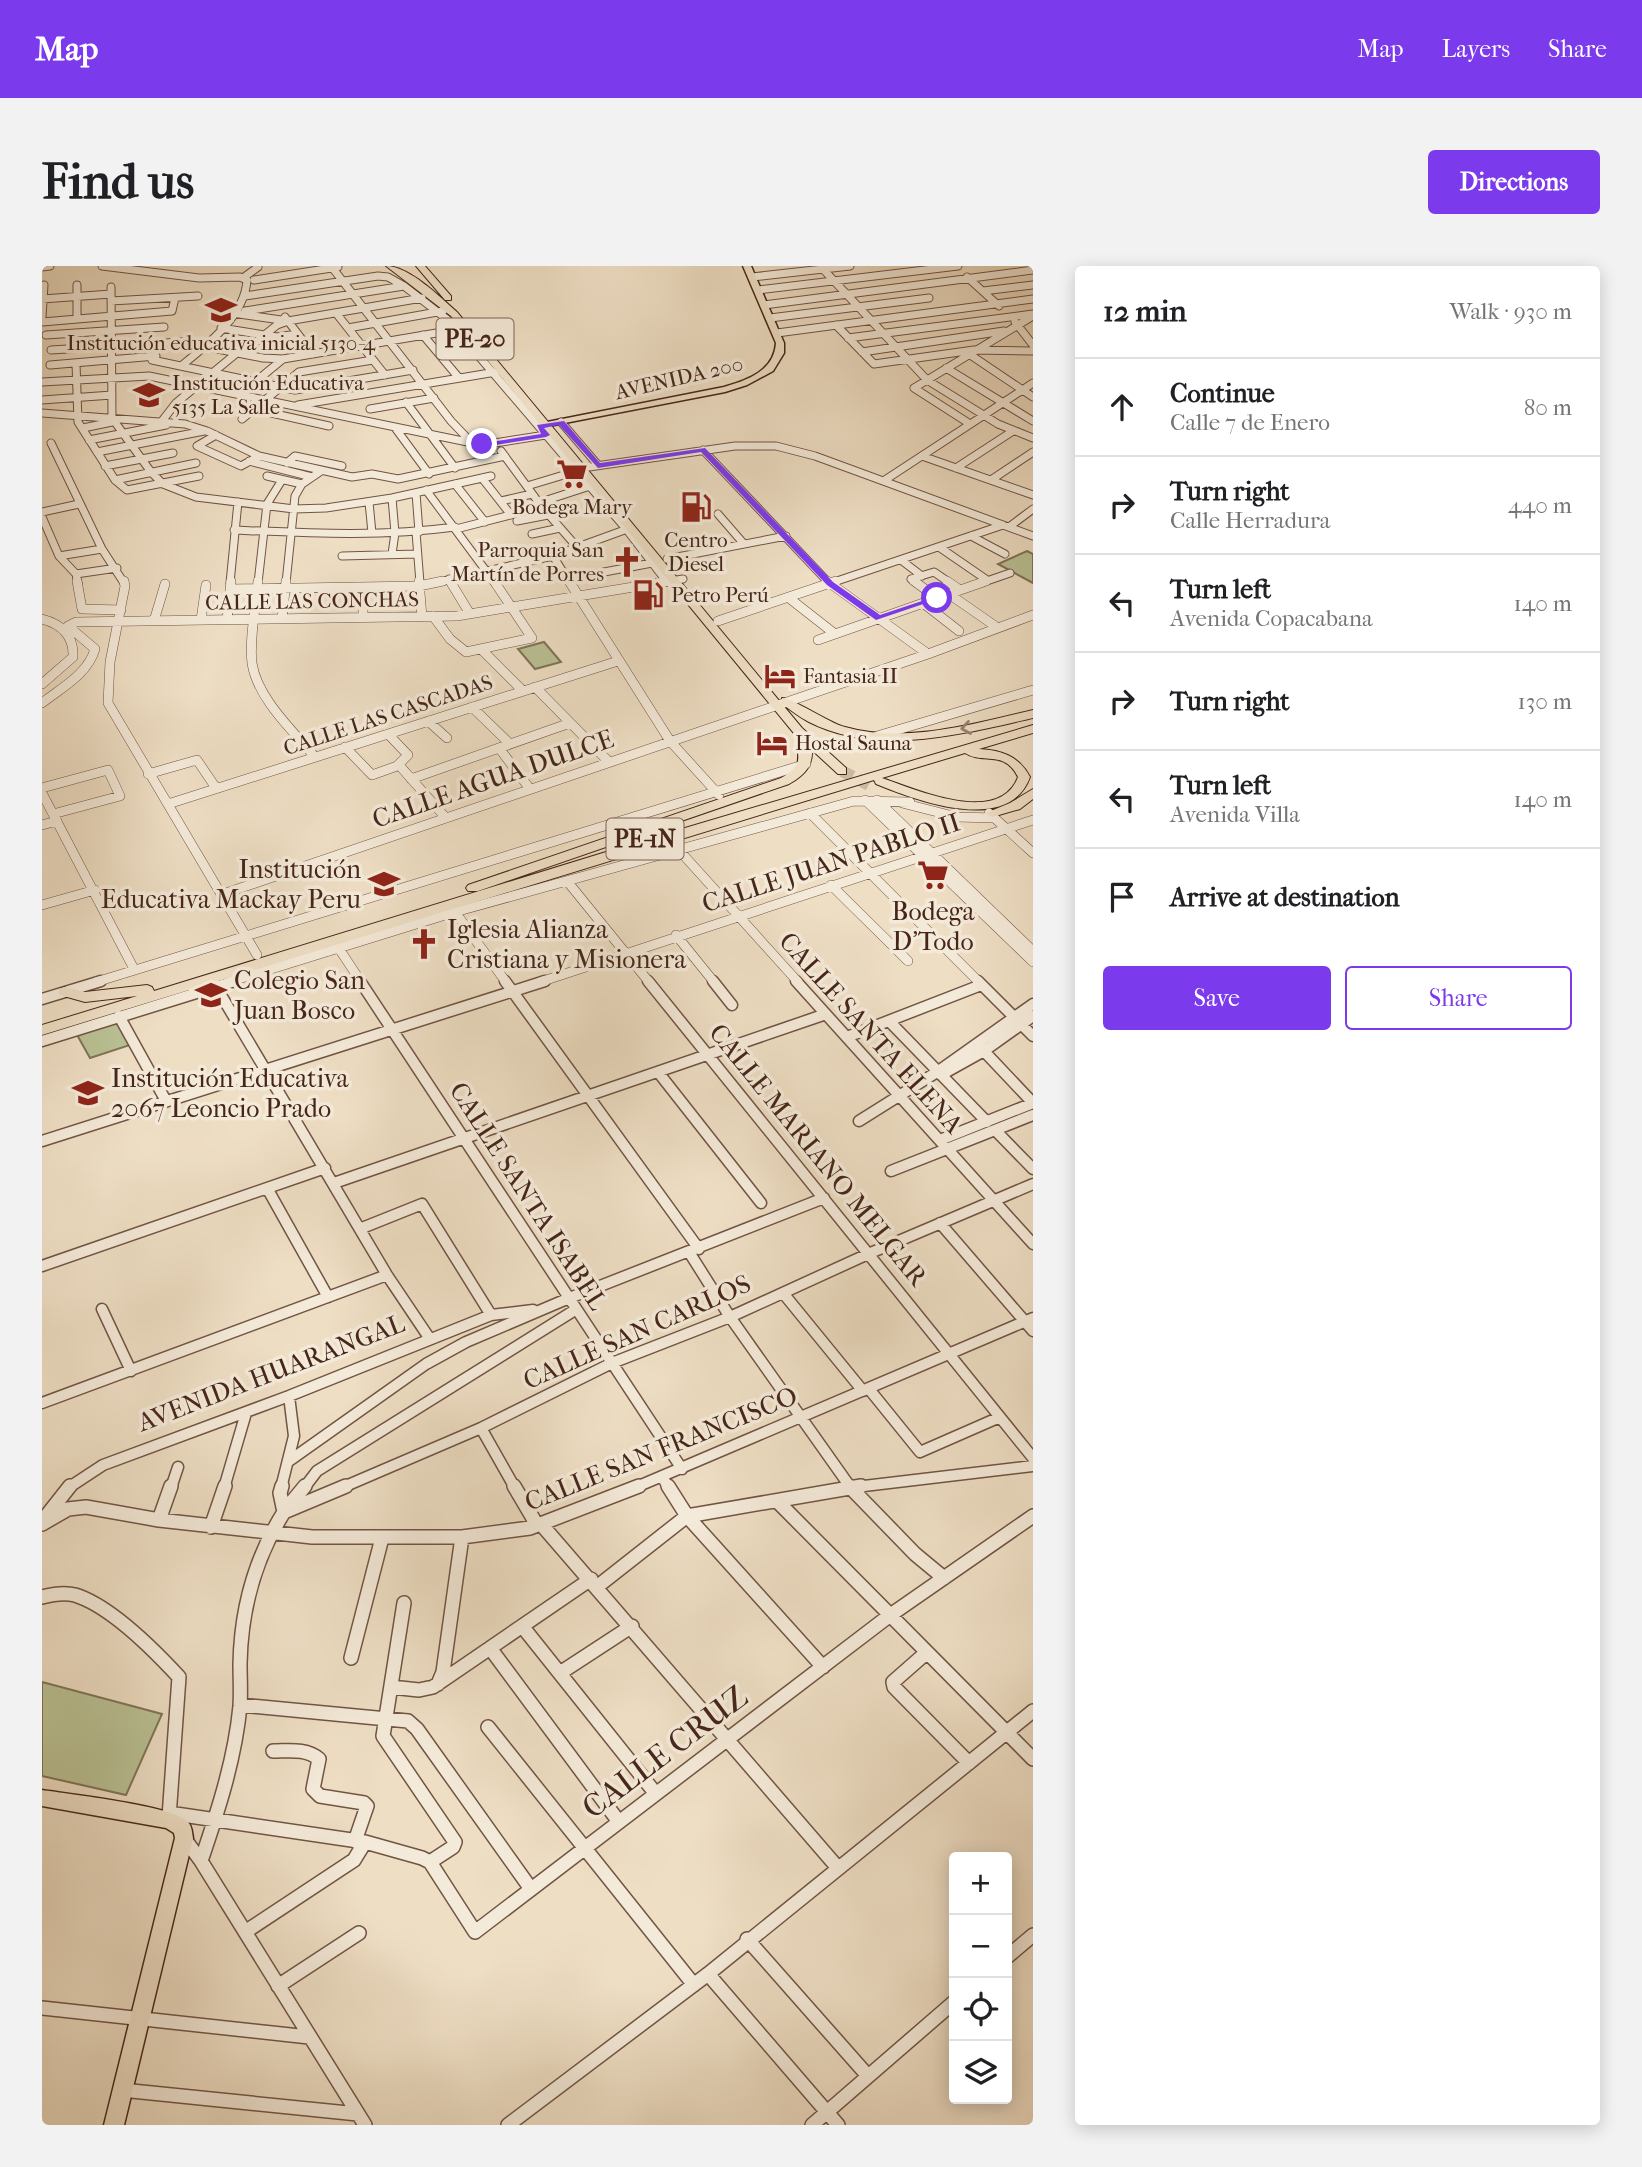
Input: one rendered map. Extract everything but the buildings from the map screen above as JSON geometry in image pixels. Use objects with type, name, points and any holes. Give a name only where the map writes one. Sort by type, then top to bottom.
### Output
[{"type":"highway","name":"PE-20","points":[[390,266],[427,290],[497,372],[550,428],[594,466],[657,562]]},
{"type":"highway","name":"PE-20","points":[[420,266],[629,529],[657,562],[718,621],[782,703],[798,731]]},
{"type":"highway","name":"PE-20","points":[[675,580],[782,703]]},
{"type":"highway","points":[[782,703],[816,721],[851,732],[877,736],[925,735],[1033,714]]},
{"type":"highway","points":[[782,703],[848,769],[798,731]]},
{"type":"highway","name":"PE-1N","points":[[42,1030],[147,990],[257,955],[1033,723]]},
{"type":"highway","name":"PE-1N","points":[[42,1022],[78,1015],[1033,729]]},
{"type":"highway","points":[[449,898],[493,879],[721,796],[785,782],[806,764],[806,748],[798,731]]},
{"type":"highway","points":[[944,755],[976,752],[997,755],[1018,766],[1024,776],[1023,782],[1016,792],[1005,799],[971,805],[934,799],[874,783],[910,802],[953,812],[992,816],[1015,806],[1033,793]]},
{"type":"highway","points":[[68,993],[85,997],[147,990]]},
{"type":"highway","points":[[68,993],[78,1015]]},
{"type":"main road","points":[[747,266],[754,275],[777,333]]},
{"type":"main road","name":"AVENIDA 200","points":[[550,428],[748,382],[775,363],[780,350],[777,333]]},
{"type":"main road","points":[[42,1798],[169,1816],[182,1828],[184,1838],[114,2125]]},
{"type":"street","points":[[42,267],[50,266]]},
{"type":"street","points":[[102,266],[199,278],[270,277],[335,267],[423,384],[472,443]]},
{"type":"street","points":[[181,366],[207,346],[221,328],[245,296],[249,277],[257,266],[270,277]]},
{"type":"street","points":[[787,266],[794,271]]},
{"type":"street","points":[[754,275],[834,266]]},
{"type":"street","points":[[754,275],[850,266]]},
{"type":"street","points":[[897,266],[967,337],[974,350],[1033,397]]},
{"type":"street","points":[[758,290],[957,266],[1033,345]]},
{"type":"street","points":[[823,268],[927,380],[983,416],[1033,438]]},
{"type":"street","points":[[1018,269],[1033,284]]},
{"type":"street","points":[[764,304],[1018,269],[1033,270]]},
{"type":"street","points":[[245,296],[383,276],[444,310]]},
{"type":"street","points":[[249,277],[266,293],[313,354]]},
{"type":"street","points":[[983,291],[1033,284]]},
{"type":"street","points":[[42,317],[44,285]]},
{"type":"street","points":[[76,318],[77,285]]},
{"type":"street","points":[[232,313],[404,286]]},
{"type":"street","points":[[43,299],[111,294],[175,298],[198,296]]},
{"type":"street","points":[[111,294],[113,420],[163,484],[196,496],[294,509],[326,508],[388,499],[491,476],[478,463]]},
{"type":"street","points":[[175,298],[174,311],[76,318],[42,324],[51,349],[50,362],[42,381],[149,376],[472,443],[496,444],[550,428],[577,471],[593,485],[514,518]]},
{"type":"street","points":[[232,313],[288,321],[422,298]]},
{"type":"street","points":[[770,318],[929,298]]},
{"type":"street","points":[[777,333],[1033,299]]},
{"type":"street","points":[[348,328],[444,310]]},
{"type":"street","points":[[133,376],[154,358],[163,342],[164,327],[159,312]]},
{"type":"street","points":[[336,313],[386,375]]},
{"type":"street","points":[[848,338],[1033,315]]},
{"type":"street","points":[[970,424],[914,388],[974,350],[1016,328],[1033,315]]},
{"type":"street","points":[[162,421],[176,403],[212,373],[288,321]]},
{"type":"street","points":[[836,325],[874,364],[974,350],[1033,351]]},
{"type":"street","points":[[46,335],[164,327]]},
{"type":"street","points":[[221,328],[264,336],[297,334]]},
{"type":"street","points":[[862,352],[1016,328]]},
{"type":"street","points":[[51,349],[163,342],[207,346],[283,359],[461,329]]},
{"type":"street","points":[[424,335],[459,378]]},
{"type":"street","points":[[1001,336],[1027,336]]},
{"type":"street","points":[[303,355],[312,370]]},
{"type":"street","points":[[42,361],[76,363],[154,358],[295,390],[413,370]]},
{"type":"street","points":[[255,382],[283,359]]},
{"type":"street","points":[[242,419],[299,372],[373,360]]},
{"type":"street","points":[[76,363],[76,416],[115,480],[127,490],[200,476]]},
{"type":"street","points":[[946,368],[1033,421]]},
{"type":"street","points":[[292,407],[497,372]]},
{"type":"street","points":[[350,381],[382,426]]},
{"type":"street","points":[[886,480],[1033,383]]},
{"type":"street","points":[[324,386],[334,399]]},
{"type":"street","points":[[42,400],[112,395]]},
{"type":"street","points":[[370,409],[434,398]]},
{"type":"street","points":[[406,402],[455,468]]},
{"type":"street","points":[[253,410],[329,426]]},
{"type":"street","points":[[42,413],[113,420],[177,422],[207,431],[259,456],[352,477],[372,474],[398,479],[505,456]]},
{"type":"street","points":[[83,428],[113,420]]},
{"type":"street","points":[[89,440],[177,422]]},
{"type":"street","points":[[396,429],[429,474]]},
{"type":"street","points":[[97,452],[207,431]]},
{"type":"street","points":[[956,468],[1013,431]]},
{"type":"street","points":[[216,435],[197,446],[241,466],[259,456]]},
{"type":"street","points":[[51,443],[102,549],[117,568],[125,586],[110,662],[108,703],[257,955]]},
{"type":"street","points":[[212,453],[232,444]]},
{"type":"street","points":[[496,444],[540,505],[577,548]]},
{"type":"street","points":[[594,466],[747,445],[789,449],[886,480],[1033,536]]},
{"type":"street","points":[[703,450],[830,584],[928,654]]},
{"type":"street","points":[[991,480],[1033,452]]},
{"type":"street","points":[[105,466],[173,453]]},
{"type":"street","points":[[287,463],[295,456],[342,466]]},
{"type":"street","points":[[922,456],[1031,492]]},
{"type":"street","points":[[249,461],[312,477]]},
{"type":"street","points":[[115,480],[196,463]]},
{"type":"street","points":[[282,618],[295,496],[302,484],[321,471]]},
{"type":"street","points":[[527,486],[577,471]]},
{"type":"street","points":[[267,476],[302,484]]},
{"type":"street","points":[[482,478],[514,518]]},
{"type":"street","points":[[282,480],[267,504],[262,531],[252,653],[255,675],[315,757]]},
{"type":"street","points":[[455,484],[485,522]]},
{"type":"street","points":[[426,490],[513,607],[532,638],[466,652],[450,639],[433,617]]},
{"type":"street","points":[[416,493],[422,617]]},
{"type":"street","points":[[501,501],[532,494]]},
{"type":"street","points":[[324,502],[372,495],[388,499]]},
{"type":"street","points":[[388,499],[395,533],[392,554]]},
{"type":"street","points":[[227,620],[232,589],[238,502]]},
{"type":"street","points":[[369,502],[372,533]]},
{"type":"street","points":[[79,504],[42,514],[59,556],[76,574],[82,609],[121,610]]},
{"type":"street","points":[[718,621],[1006,526],[1033,509]]},
{"type":"street","points":[[718,513],[744,544]]},
{"type":"street","points":[[234,530],[291,534],[417,532],[548,515]]},
{"type":"street","points":[[532,534],[560,528]]},
{"type":"street","points":[[232,589],[419,586],[553,556],[629,529]]},
{"type":"street","points":[[567,579],[786,536]]},
{"type":"street","points":[[971,536],[1005,554]]},
{"type":"street","points":[[939,547],[987,580]]},
{"type":"street","points":[[59,556],[102,549]]},
{"type":"street","points":[[342,556],[417,554]]},
{"type":"street","points":[[42,999],[721,796],[670,741],[553,556]]},
{"type":"street","points":[[901,560],[922,576]]},
{"type":"street","points":[[76,574],[117,568]]},
{"type":"street","points":[[937,598],[911,579],[934,572],[960,590]]},
{"type":"street","points":[[818,640],[1010,573]]},
{"type":"street","points":[[449,579],[470,614]]},
{"type":"street","name":"CALLE LAS CONCHAS","points":[[42,703],[82,671],[94,657],[95,649],[70,628],[69,625],[76,622],[433,617],[470,614],[675,580]]},
{"type":"street","points":[[154,621],[166,584]]},
{"type":"street","points":[[201,620],[206,584]]},
{"type":"street","points":[[363,587],[363,617]]},
{"type":"street","points":[[949,594],[998,628]]},
{"type":"street","points":[[789,598],[835,634]]},
{"type":"street","points":[[923,603],[959,631]]},
{"type":"street","name":"CALLE AGUA DULCE","points":[[223,894],[928,654],[1033,615]]},
{"type":"street","points":[[42,619],[64,628],[74,645],[74,652],[69,662],[42,684]]},
{"type":"street","points":[[481,649],[523,691]]},
{"type":"street","name":"CALLE LAS CASCADAS","points":[[168,804],[618,661]]},
{"type":"street","points":[[535,687],[609,762]]},
{"type":"street","points":[[877,736],[1033,690]]},
{"type":"street","points":[[472,707],[510,744]]},
{"type":"street","points":[[428,721],[447,738]]},
{"type":"street","points":[[411,779],[570,723]]},
{"type":"street","points":[[345,747],[372,775],[399,765],[408,755],[388,734]]},
{"type":"street","points":[[499,748],[530,789]]},
{"type":"street","points":[[148,774],[197,760],[216,788]]},
{"type":"street","points":[[399,765],[446,818]]},
{"type":"street","points":[[42,825],[55,817],[120,796],[108,770],[42,791],[55,817],[95,890],[134,970]]},
{"type":"street","points":[[42,1041],[338,947],[678,849],[865,800],[910,802]]},
{"type":"street","points":[[865,800],[1033,951]]},
{"type":"street","points":[[877,800],[1033,962]]},
{"type":"street","points":[[896,801],[942,814],[992,816],[1033,853]]},
{"type":"street","points":[[810,813],[1033,1036]]},
{"type":"street","name":"CALLE JUAN PABLO II","points":[[42,1141],[511,992],[677,935],[1033,820]]},
{"type":"street","name":"CALLE SANTA ELENA","points":[[678,849],[1033,1244]]},
{"type":"street","name":"CALLE MARIANO MELGAR","points":[[567,881],[1033,1458]]},
{"type":"street","points":[[831,886],[908,961]]},
{"type":"street","points":[[42,905],[95,890]]},
{"type":"street","points":[[455,912],[694,1250],[730,1317],[850,1487],[915,1554],[944,1578]]},
{"type":"street","points":[[677,935],[732,1005]]},
{"type":"street","name":"CALLE SANTA ISABEL","points":[[338,947],[567,1299],[682,1469]]},
{"type":"street","points":[[215,985],[362,1228],[387,1275],[430,1339]]},
{"type":"street","points":[[847,1037],[981,985]]},
{"type":"street","points":[[859,1121],[980,1047],[1018,1021],[1033,1004]]},
{"type":"street","points":[[334,1183],[826,1014]]},
{"type":"street","points":[[119,1016],[166,1101]]},
{"type":"street","points":[[1018,1021],[1033,1016]]},
{"type":"street","points":[[889,1021],[986,1122]]},
{"type":"street","points":[[940,1140],[1033,1103],[980,1047]]},
{"type":"street","points":[[658,1072],[761,1203]]},
{"type":"street","points":[[891,1171],[1033,1115]]},
{"type":"street","points":[[995,1130],[1033,1169]]},
{"type":"street","points":[[42,1266],[325,1168]]},
{"type":"street","name":"CALLE SAN CARLOS","points":[[284,1512],[481,1428],[612,1363],[730,1317],[868,1254],[1033,1184]]},
{"type":"street","points":[[267,1188],[328,1297]]},
{"type":"street","name":"AVENIDA HUARANGAL","points":[[289,1461],[426,1364],[488,1331],[824,1198]]},
{"type":"street","points":[[362,1228],[422,1204],[491,1315]]},
{"type":"street","points":[[940,1223],[1030,1324]]},
{"type":"street","points":[[42,1403],[387,1275]]},
{"type":"street","points":[[783,1293],[920,1452],[1000,1417]]},
{"type":"street","points":[[102,1309],[131,1371]]},
{"type":"street","name":"AVENIDA HUARANGAL","points":[[42,1522],[66,1489],[83,1475],[491,1315],[517,1310],[540,1310]]},
{"type":"street","points":[[201,1861],[216,1820],[229,1769],[240,1705],[244,1613],[249,1587],[270,1533],[284,1512],[317,1471],[575,1310]]},
{"type":"street","name":"CALLE SAN FRANCISCO","points":[[42,1522],[62,1511],[80,1507],[211,1527],[312,1537],[461,1537],[539,1525],[682,1469],[949,1354],[1030,1324]]},
{"type":"street","points":[[284,1512],[280,1493],[294,1436],[289,1396]]},
{"type":"street","points":[[211,1527],[246,1413]]},
{"type":"street","points":[[481,1428],[539,1525],[632,1626],[838,1868]]},
{"type":"street","points":[[391,1686],[425,1689],[438,1684],[523,1626],[594,1583],[687,1516],[850,1487],[1033,1466]]},
{"type":"street","points":[[159,1520],[178,1468]]},
{"type":"street","points":[[662,1477],[687,1516],[823,1667]]},
{"type":"street","points":[[778,1501],[1033,1759]]},
{"type":"street","name":"CALLE CRUZ","points":[[430,1862],[475,1932],[890,1616],[1033,1516]]},
{"type":"street","points":[[438,1684],[443,1672],[461,1537]]},
{"type":"street","points":[[351,1658],[382,1538]]},
{"type":"street","points":[[42,1597],[59,1593],[81,1597],[125,1627],[179,1677],[169,1816],[216,1820],[360,1841],[430,1862],[453,1847],[455,1842],[383,1736],[404,1602]]},
{"type":"street","points":[[523,1626],[656,1794]]},
{"type":"street","points":[[560,1673],[632,1626]]},
{"type":"street","points":[[490,1648],[619,1822]]},
{"type":"street","points":[[926,1653],[894,1682],[894,1687],[969,1763]]},
{"type":"street","points":[[240,1705],[408,1721],[531,1889]]},
{"type":"street","points":[[508,2125],[708,1974],[747,1939],[1033,1711]]},
{"type":"street","points":[[488,1727],[694,1985]]},
{"type":"street","points":[[245,1932],[354,1860],[367,1806],[363,1803],[320,1796],[313,1789],[319,1759],[317,1756],[306,1752],[273,1751]]},
{"type":"street","points":[[184,1838],[362,2120]]},
{"type":"street","points":[[278,1986],[359,1933]]},
{"type":"street","points":[[1012,1953],[1033,1935]]},
{"type":"street","points":[[747,1939],[868,2076]]},
{"type":"street","points":[[708,1974],[838,2125]]},
{"type":"street","points":[[812,2125],[949,2007]]},
{"type":"street","points":[[42,2008],[309,2037]]},
{"type":"street","points":[[122,2090],[362,2120]]},
{"type":"green space","points":[[1027,551],[1033,554],[1033,583],[998,564]]},
{"type":"green space","points":[[544,642],[561,662],[535,669],[518,649]]},
{"type":"green space","points":[[117,1021],[130,1045],[90,1058],[76,1033]]},
{"type":"green space","points":[[42,1682],[162,1714],[126,1795],[42,1776]]},
{"type":"tunnel","points":[[842,771],[869,785]]},
{"type":"place","name":"Institución educativa inicial 5130-4","points":[[221,310]]},
{"type":"place","name":"Institución Educativa 5135 La Salle","points":[[149,395]]},
{"type":"place","name":"Bodega Mary","points":[[572,474]]},
{"type":"place","name":"Centro Diesel","points":[[696,507]]},
{"type":"place","name":"Parroquia San Martín de Porres","points":[[627,562]]},
{"type":"place","name":"Petro Perú","points":[[648,595]]},
{"type":"place","name":"Fantasia II","points":[[780,676]]},
{"type":"place","name":"Hostal Sauna","points":[[772,743]]},
{"type":"place","name":"Bodega D'Todo","points":[[933,875]]},
{"type":"place","name":"Institución Educativa Mackay Peru","points":[[384,884]]},
{"type":"place","name":"Iglesia Alianza Cristiana y Misionera","points":[[424,944]]},
{"type":"place","name":"Colegio San Juan Bosco","points":[[211,995]]},
{"type":"place","name":"Institución Educativa 2067 Leoncio Prado","points":[[88,1093]]},
{"type":"route","points":[[482,444],[546,435],[539,427],[561,422],[598,465],[703,450],[830,584],[879,618],[937,598]]}]
